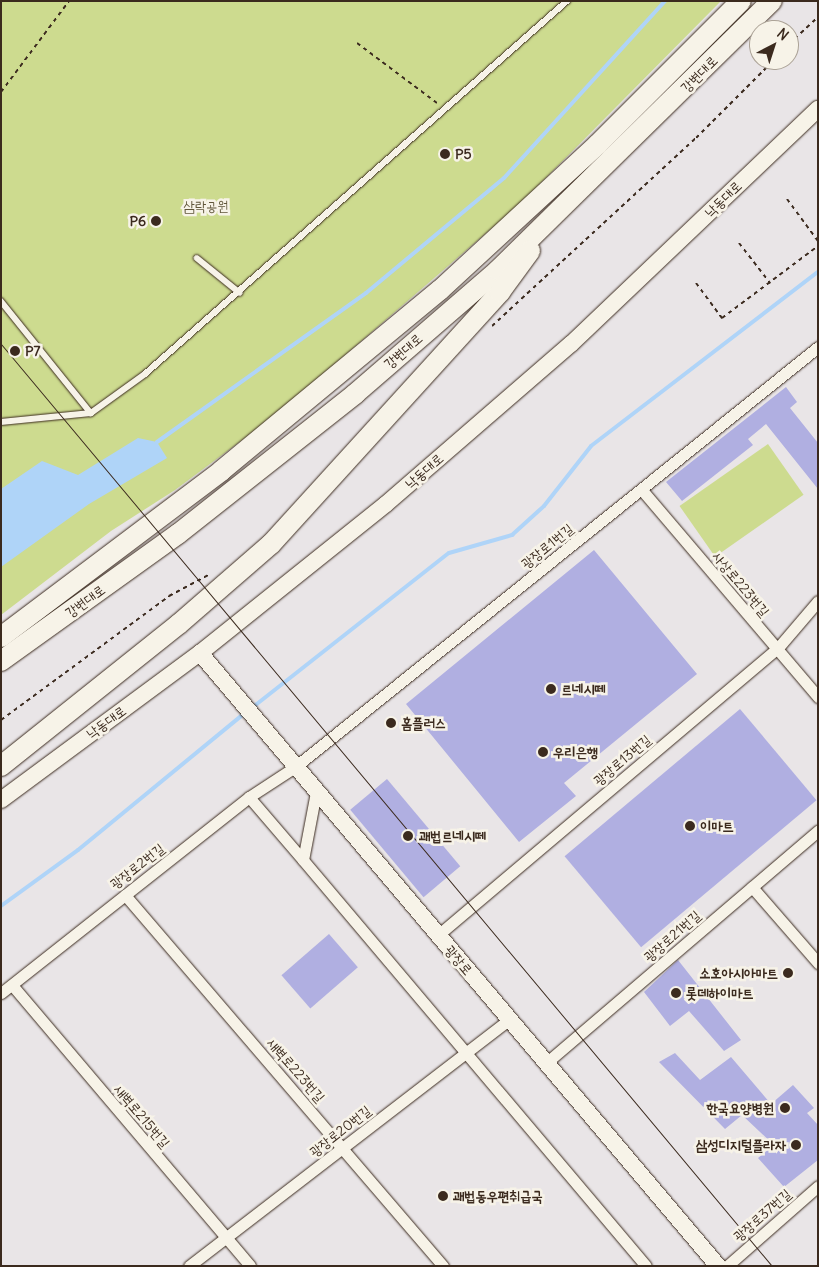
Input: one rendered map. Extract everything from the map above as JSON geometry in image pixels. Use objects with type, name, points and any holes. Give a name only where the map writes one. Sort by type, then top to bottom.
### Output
[{"type":"highway","name":"강변대로","points":[[1,637],[252,446],[440,290],[598,144],[741,1]]},
{"type":"highway","name":"강변대로","points":[[1,661],[178,534],[286,450],[498,270],[772,1]]},
{"type":"highway","points":[[1,766],[179,624],[283,532],[500,292],[559,210],[598,144]]},
{"type":"main road","name":"낙동대로","points":[[1,800],[200,653],[386,504],[564,350],[817,108]]},
{"type":"main road","name":"광장로","points":[[200,653],[718,1266]]},
{"type":"street","name":"광장로1번길","points":[[291,762],[642,490],[818,348]]},
{"type":"street","name":"사상로223번길","points":[[642,490],[818,698]]},
{"type":"street","name":"광장로13번길","points":[[438,935],[777,649],[818,601]]},
{"type":"street","name":"광장로2번길","points":[[1,993],[291,762]]},
{"type":"street","points":[[303,860],[316,792]]},
{"type":"street","points":[[249,797],[646,1266]]},
{"type":"street","name":"광장로21번길","points":[[546,1063],[818,831]]},
{"type":"street","points":[[752,887],[818,963]]},
{"type":"street","name":"새벽로223번길","points":[[125,895],[443,1266]]},
{"type":"street","name":"새벽로215번길","points":[[12,985],[250,1266]]},
{"type":"street","name":"광장로20번길","points":[[189,1266],[509,1020]]},
{"type":"street","name":"광장로37번길","points":[[727,1266],[818,1186]]},
{"type":"lane","points":[[1,422],[91,413],[145,374],[240,293],[567,1]]},
{"type":"lane","points":[[197,258],[240,293]]},
{"type":"lane","points":[[1,301],[91,413]]},
{"type":"path","points":[[1,92],[68,1]]},
{"type":"path","points":[[799,35],[818,17]]},
{"type":"path","points":[[357,43],[446,109]]},
{"type":"path","points":[[787,199],[818,242]]},
{"type":"path","points":[[739,243],[770,283]]},
{"type":"path","points":[[696,283],[722,318],[818,246]]},
{"type":"green space","name":"삼락공원","points":[[1,1],[721,1],[522,202],[277,414],[175,490],[111,531],[1,615]]},
{"type":"green space","points":[[768,444],[804,495],[715,557],[680,506]]},
{"type":"water","points":[[138,438],[157,442],[167,458],[89,504],[1,567],[1,489],[42,461],[78,475]]},
{"type":"building","points":[[786,387],[797,402],[790,408],[818,443],[818,489],[766,424],[748,439],[753,445],[682,501],[666,482]]},
{"type":"building","name":"르네시떼","points":[[594,550],[697,674],[564,783],[576,796],[519,842],[406,704]]},
{"type":"building","name":"이마트","points":[[740,709],[816,800],[641,947],[565,856]]},
{"type":"building","points":[[387,779],[460,866],[424,897],[350,810]]},
{"type":"building","points":[[329,934],[358,967],[310,1009],[281,975]]},
{"type":"building","name":"롯데하이마트","points":[[678,960],[741,1040],[724,1051],[689,1011],[670,1026],[644,992]]},
{"type":"building","points":[[675,1053],[700,1080],[731,1057],[771,1104],[793,1085],[814,1108],[807,1113],[818,1125],[818,1160],[784,1187],[758,1158],[774,1145],[742,1115],[725,1129],[659,1062]]},
{"type":"waterway","points":[[157,442],[366,293],[504,178],[665,1]]},
{"type":"waterway","points":[[253,707],[449,553],[512,535],[544,506],[591,446],[818,272]]},
{"type":"waterway","points":[[1,906],[78,850],[245,713]]},
{"type":"tram line","points":[[1,344],[772,1266]]},
{"type":"place","name":"P5","points":[[445,154]]},
{"type":"place","name":"P6","points":[[156,221]]},
{"type":"place","name":"P7","points":[[15,351]]},
{"type":"place","name":"르네시떼","points":[[551,689]]},
{"type":"place","name":"홈플러스","points":[[391,723]]},
{"type":"place","name":"우리은행","points":[[543,752]]},
{"type":"place","name":"이마트","points":[[690,826]]},
{"type":"place","name":"괘법르네시떼","points":[[408,836]]},
{"type":"place","name":"소호아시아마트","points":[[788,973]]},
{"type":"place","name":"롯데하이마트","points":[[676,993]]},
{"type":"place","name":"한국요양병원","points":[[785,1108]]},
{"type":"place","name":"삼성디지털플라자","points":[[796,1145]]},
{"type":"place","name":"괘법동우편취급국","points":[[443,1196]]}]
